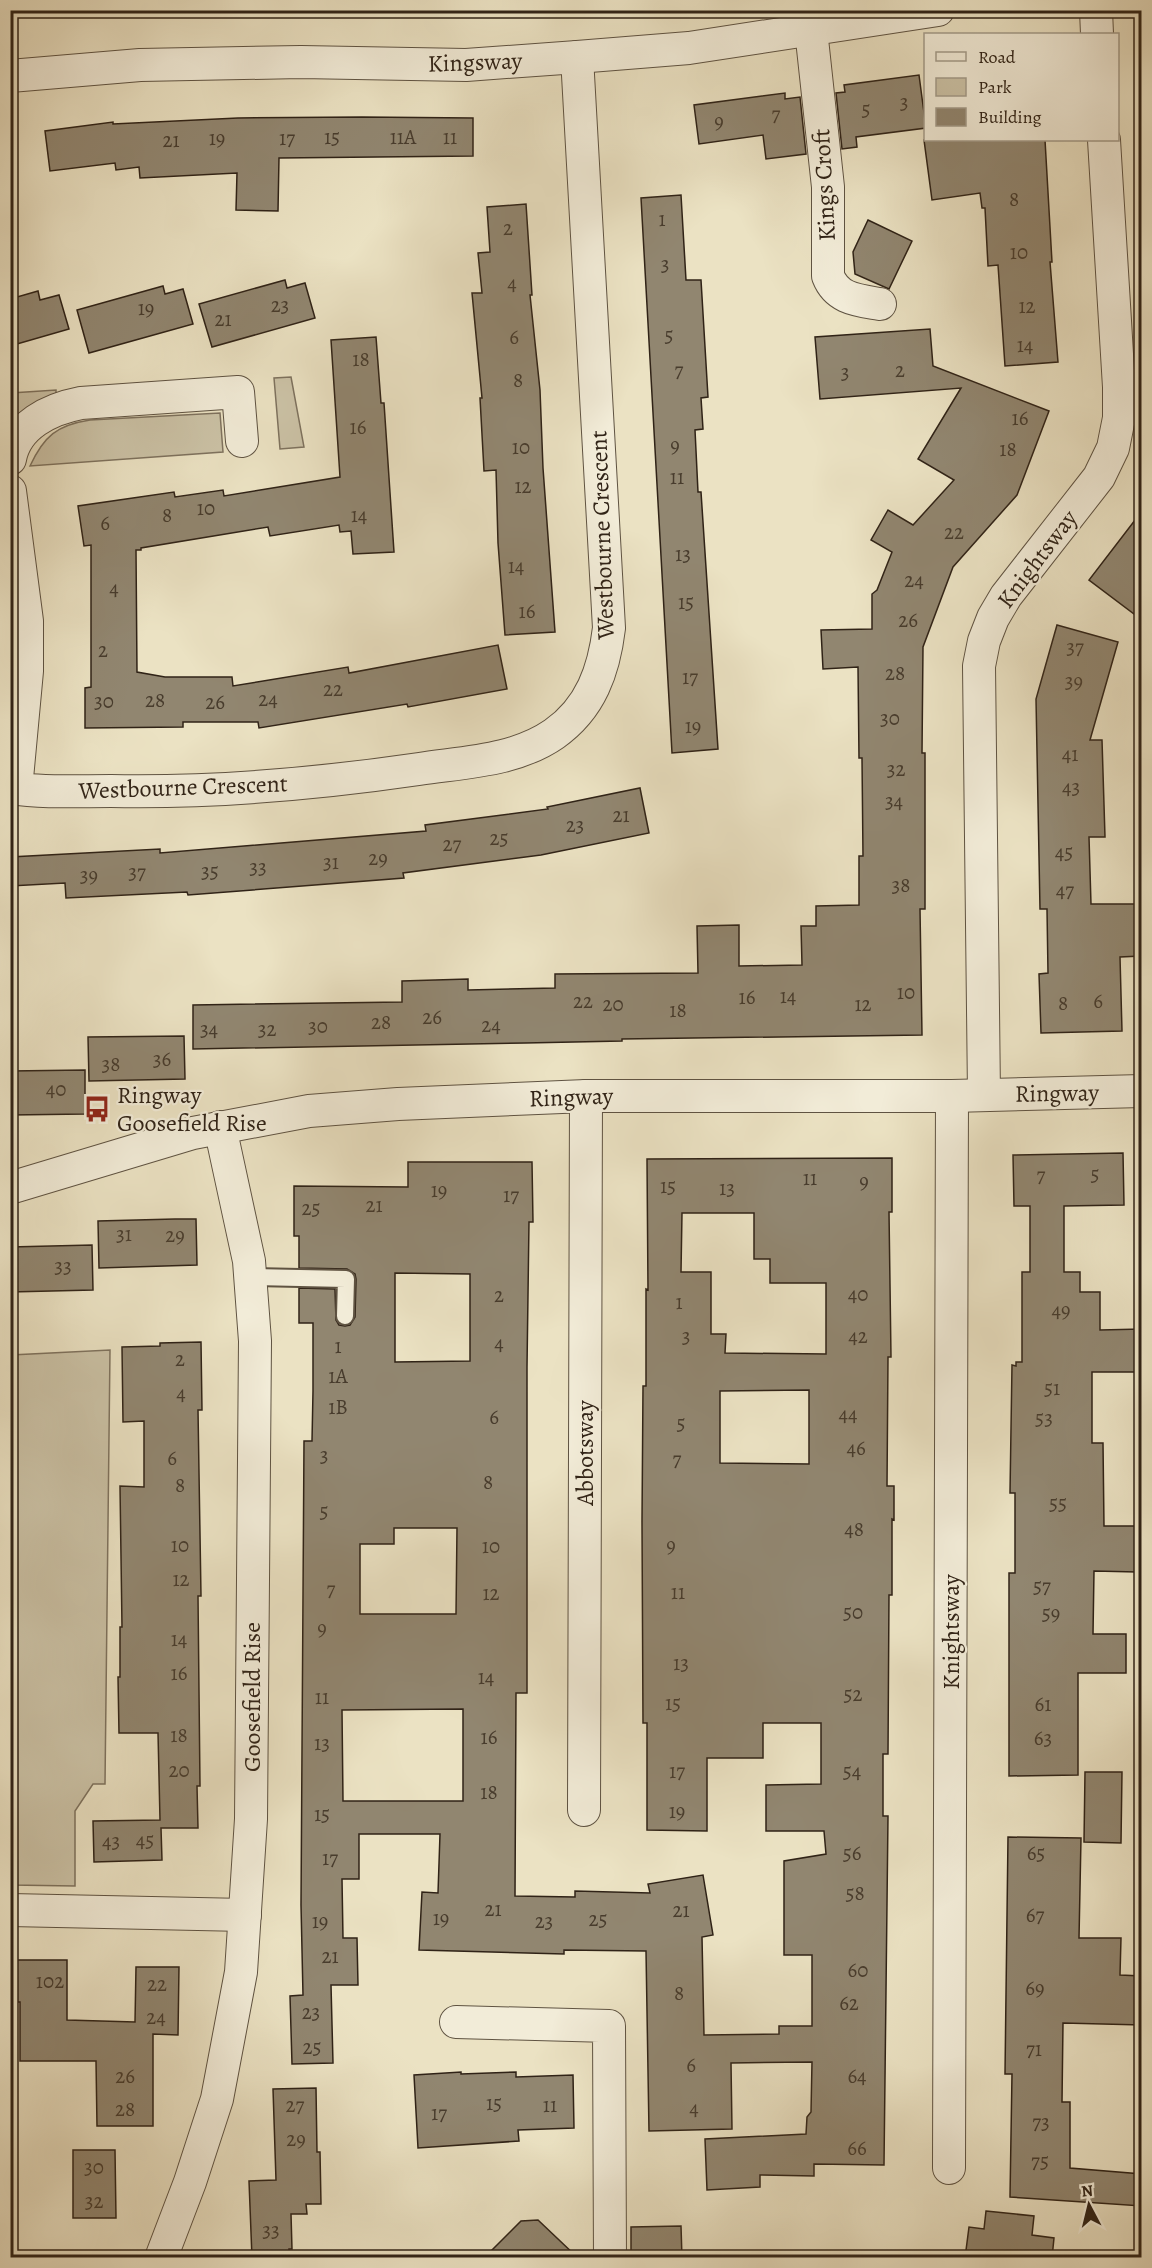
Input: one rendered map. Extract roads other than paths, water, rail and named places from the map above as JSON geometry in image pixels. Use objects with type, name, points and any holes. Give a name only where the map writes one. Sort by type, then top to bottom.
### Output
[{"type":"street","name":"Kingsway","points":[[10,76],[140,64],[302,62],[466,65],[689,48],[938,10]]},
{"type":"street","points":[[1096,10],[1097,33]]},
{"type":"street","name":"Kings Croft","points":[[811,30],[828,187],[828,276],[831,284],[844,297],[880,304]]},
{"type":"street","name":"Westbourne Crescent","points":[[13,788],[173,792],[252,789],[391,773],[500,757],[529,748],[555,733],[578,712],[595,687],[605,658],[609,628],[577,57]]},
{"type":"street","name":"Knightsway","points":[[984,1095],[979,666],[984,641],[993,618],[1006,596],[1099,477],[1113,448],[1119,418],[1119,387],[1104,141]]},
{"type":"street","points":[[10,459],[22,435],[38,418],[58,407],[81,403],[238,392],[242,441]]},
{"type":"street","points":[[10,491],[27,621],[27,671],[13,788]]},
{"type":"street","name":"Ringway","points":[[10,1188],[220,1127],[309,1111],[398,1104],[586,1096],[952,1096],[1142,1091]]},
{"type":"street","name":"Abbotsway","points":[[584,1810],[586,1096]]},
{"type":"street","name":"Knightsway","points":[[949,2168],[952,1096]]},
{"type":"street","name":"Goosefield Rise","points":[[161,2258],[190,2182],[217,2099],[241,1972],[252,1807],[255,1341],[249,1261],[220,1127]]},
{"type":"street","points":[[10,1910],[245,1915]]},
{"type":"street","points":[[456,2022],[609,2026],[610,2258]]},
{"type":"lane","points":[[251,1276],[346,1279],[345,1316]]},
{"type":"place","name":"Ringway Goosefield Rise","points":[[97,1109]]}]
